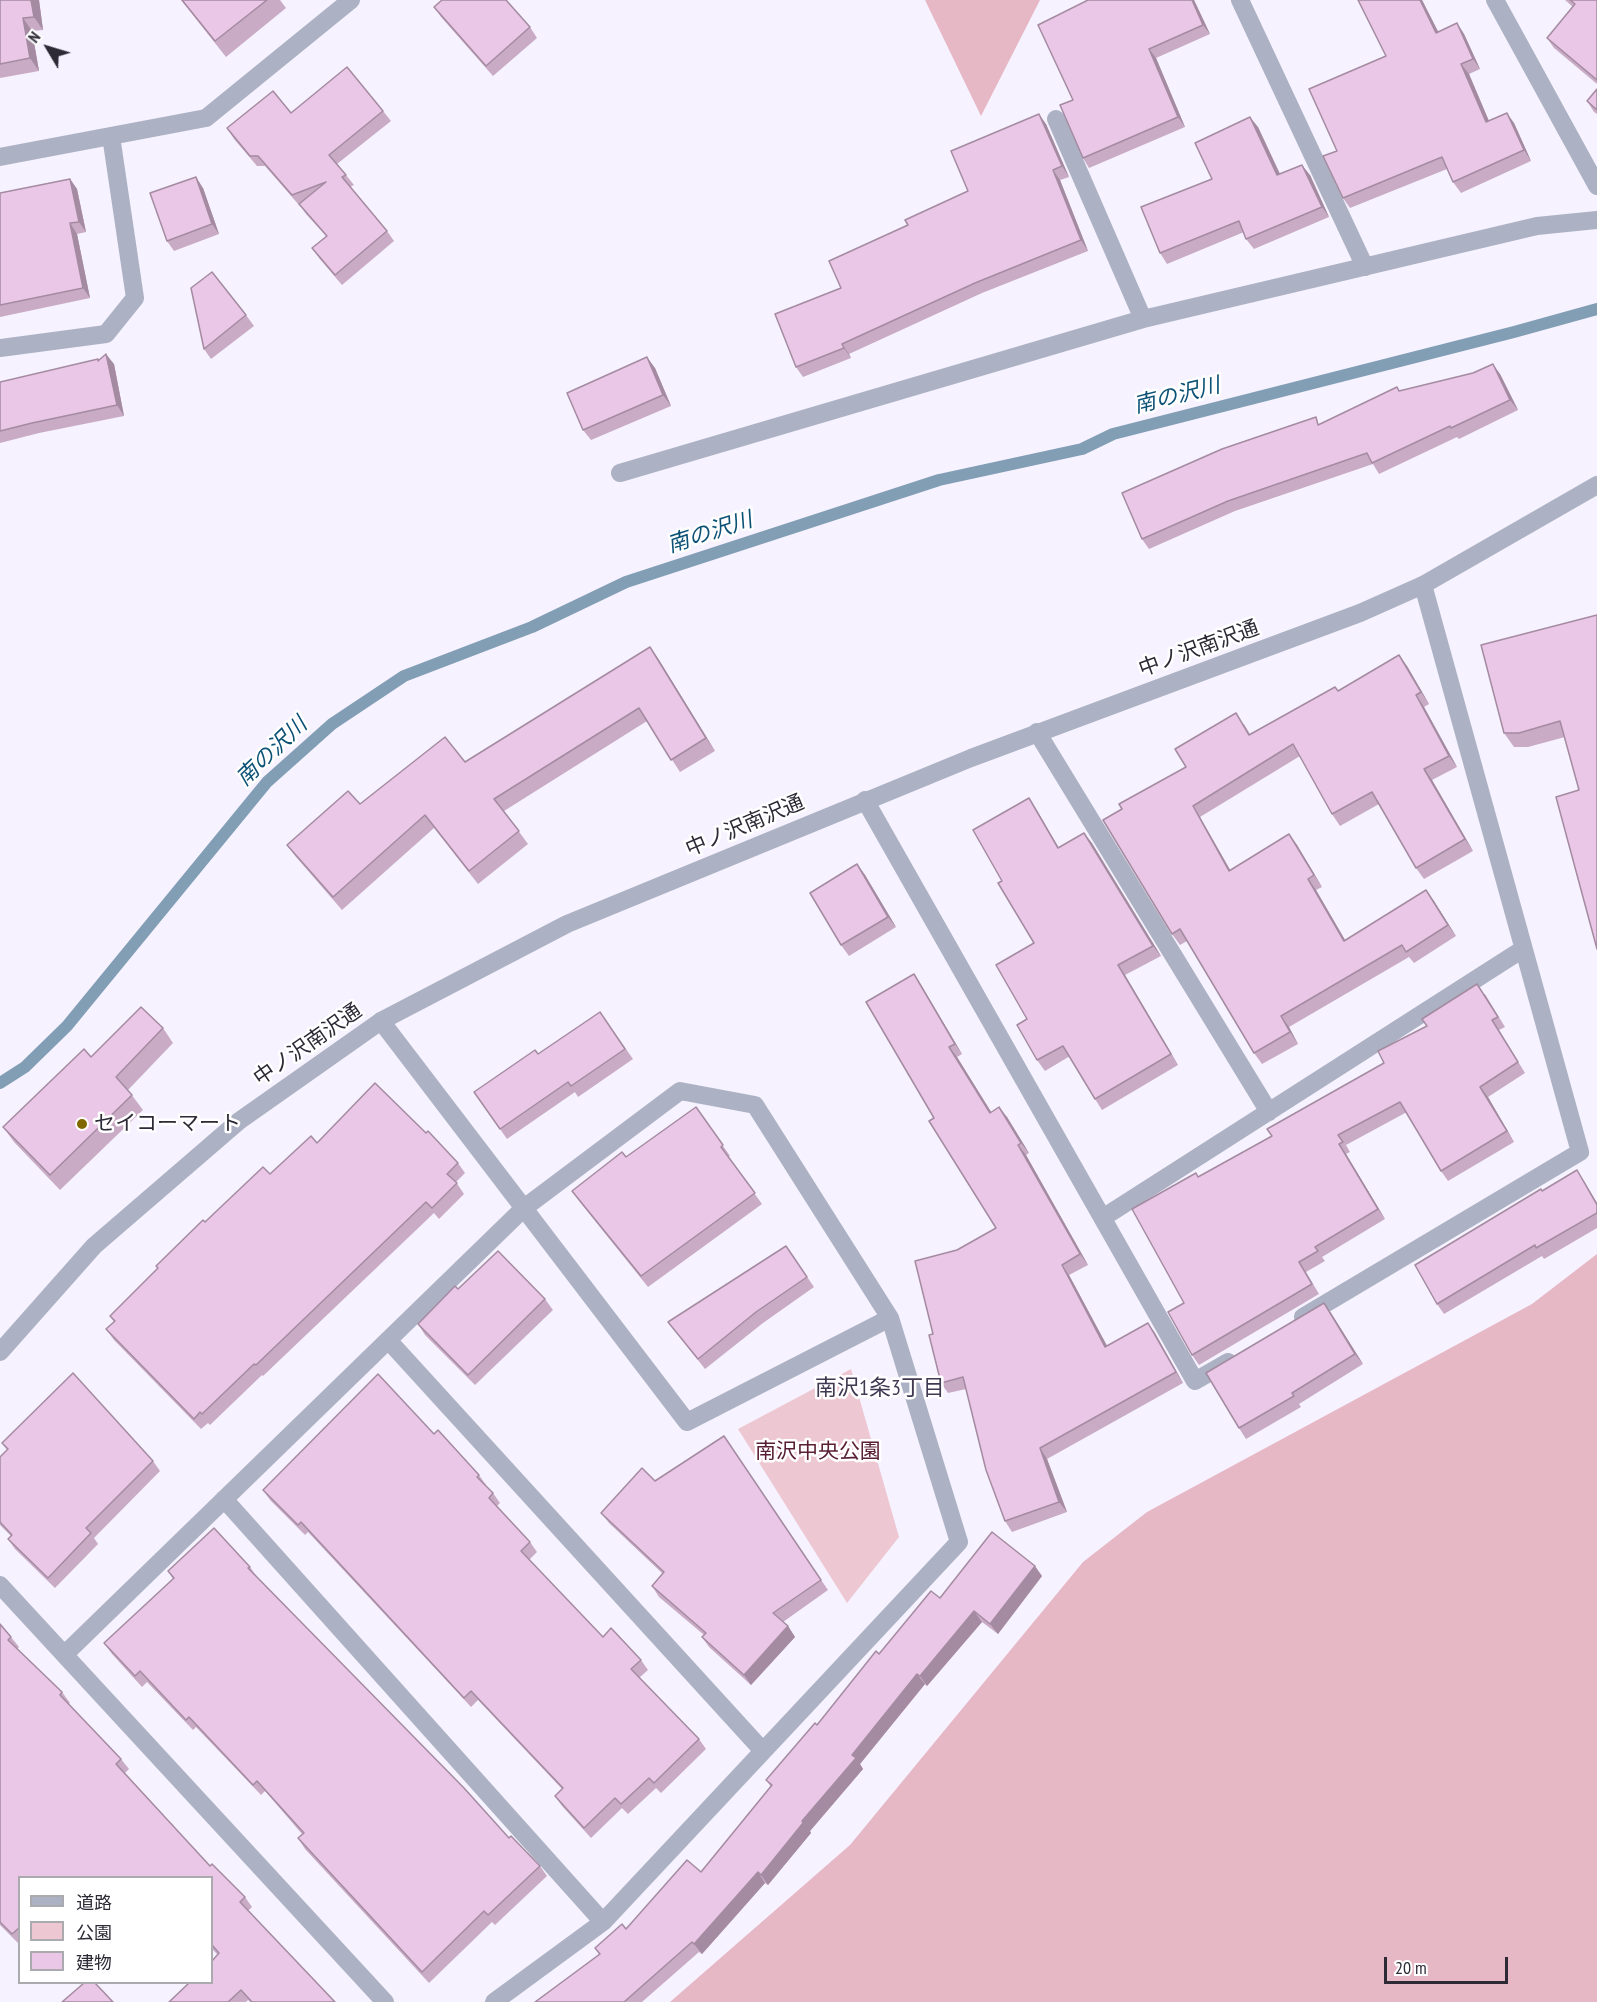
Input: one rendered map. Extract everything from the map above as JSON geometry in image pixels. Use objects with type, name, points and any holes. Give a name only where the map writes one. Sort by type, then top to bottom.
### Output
[{"type":"street","points":[[0,157],[206,118],[351,0]]},
{"type":"street","points":[[1240,0],[1365,267]]},
{"type":"street","points":[[1495,0],[1597,186]]},
{"type":"street","points":[[1056,119],[1143,319]]},
{"type":"street","points":[[0,348],[106,334],[135,298],[111,136]]},
{"type":"street","points":[[620,473],[1143,319],[1537,226],[1597,220]]},
{"type":"street","name":"中ノ沢南沢通","points":[[0,1352],[94,1246],[239,1121],[381,1021],[567,924],[865,800],[1038,732],[1360,613],[1423,585],[1597,485]]},
{"type":"street","points":[[1286,1327],[1580,1152],[1423,585]]},
{"type":"street","points":[[1038,732],[1269,1112]]},
{"type":"street","points":[[865,800],[1104,1217],[1195,1381],[1246,1351]]},
{"type":"street","points":[[1104,1217],[1523,949]]},
{"type":"street","points":[[381,1021],[687,1422],[890,1318]]},
{"type":"street","points":[[64,1654],[524,1208],[680,1091],[755,1105],[890,1318],[959,1542],[603,1922],[494,2002]]},
{"type":"street","points":[[388,1340],[763,1751]]},
{"type":"street","points":[[224,1499],[603,1922]]},
{"type":"street","points":[[0,1585],[385,2002]]},
{"type":"green space","name":"南沢中央公園","points":[[851,1369],[899,1537],[847,1603],[738,1429]]},
{"type":"shaded area","points":[[925,0],[1040,0],[981,116]]},
{"type":"shaded area","points":[[1597,1254],[1597,2002],[670,2002],[850,1845],[1083,1562],[1147,1512],[1532,1304]]},
{"type":"building","points":[[0,0],[31,0],[34,17],[23,18],[30,58],[0,64]]},
{"type":"building","points":[[182,0],[267,0],[215,41]]},
{"type":"building","points":[[442,0],[506,0],[530,27],[486,66],[434,7]]},
{"type":"building","points":[[1088,0],[1192,0],[1203,25],[1149,49],[1178,117],[1083,158],[1060,105],[1073,100],[1038,25]]},
{"type":"building","points":[[1358,0],[1420,0],[1436,33],[1457,23],[1473,59],[1461,64],[1486,122],[1507,113],[1524,150],[1453,182],[1442,157],[1343,198],[1323,156],[1337,151],[1309,89],[1386,56]]},
{"type":"building","points":[[1570,0],[1597,0],[1597,80],[1547,38],[1575,4]]},
{"type":"building","points":[[347,67],[383,111],[329,155],[346,175],[342,177],[387,231],[335,275],[312,248],[327,236],[299,204],[326,182],[292,195],[258,156],[250,156],[227,128],[273,91],[291,113]]},
{"type":"building","points":[[1597,89],[1597,110],[1587,101]]},
{"type":"building","points":[[1039,114],[1062,166],[1053,170],[1081,240],[975,283],[842,344],[844,348],[796,367],[775,314],[841,288],[829,261],[908,225],[905,220],[968,191],[951,151]]},
{"type":"building","points":[[1250,117],[1277,175],[1302,165],[1322,207],[1246,239],[1239,221],[1160,253],[1141,207],[1212,179],[1195,143]]},
{"type":"building","points":[[196,177],[212,224],[167,241],[150,193]]},
{"type":"building","points":[[70,179],[79,222],[70,223],[83,288],[0,305],[0,193]]},
{"type":"building","points":[[212,272],[246,315],[204,349],[191,288]]},
{"type":"building","points":[[106,354],[117,405],[0,431],[0,382],[98,359],[98,361]]},
{"type":"building","points":[[647,357],[663,395],[583,430],[567,393]]},
{"type":"building","points":[[1493,364],[1510,400],[1372,463],[1367,453],[1228,501],[1142,539],[1122,493],[1222,449],[1316,417],[1318,425],[1397,387],[1399,391],[1473,373]]},
{"type":"building","points":[[1597,615],[1597,949],[1556,797],[1579,790],[1560,721],[1519,733],[1504,733],[1481,645]]},
{"type":"building","points":[[650,647],[706,738],[671,760],[639,708],[494,799],[519,831],[469,871],[425,815],[333,897],[287,845],[348,791],[360,804],[445,737],[465,762]]},
{"type":"building","points":[[1399,655],[1421,692],[1416,695],[1449,756],[1424,769],[1465,839],[1416,868],[1372,792],[1332,814],[1293,744],[1193,806],[1229,871],[1289,834],[1314,875],[1308,879],[1344,941],[1426,890],[1448,925],[1406,952],[1402,945],[1281,1016],[1290,1032],[1254,1053],[1180,929],[1172,934],[1103,820],[1122,809],[1119,804],[1186,767],[1175,749],[1236,713],[1249,735],[1335,687],[1338,691]]},
{"type":"building","points":[[1029,798],[1058,848],[1084,833],[1153,946],[1118,965],[1171,1054],[1095,1099],[1063,1046],[1037,1060],[1017,1025],[1027,1019],[996,965],[1034,943],[998,883],[1002,881],[973,830]]},
{"type":"building","points":[[857,864],[888,917],[841,945],[810,893]]},
{"type":"building","points":[[914,974],[955,1044],[949,1047],[990,1113],[999,1107],[1021,1143],[1018,1145],[1080,1254],[1062,1265],[1105,1347],[1148,1323],[1176,1372],[1040,1448],[1059,1502],[1005,1521],[986,1470],[963,1377],[941,1383],[929,1335],[933,1334],[915,1261],[957,1250],[996,1228],[929,1121],[934,1118],[866,1002]]},
{"type":"building","points":[[1477,984],[1498,1017],[1492,1020],[1518,1062],[1480,1087],[1507,1131],[1441,1171],[1400,1102],[1338,1135],[1343,1142],[1339,1144],[1378,1209],[1315,1247],[1318,1251],[1299,1262],[1312,1284],[1192,1355],[1168,1312],[1184,1303],[1132,1209],[1196,1173],[1198,1177],[1272,1136],[1267,1129],[1384,1063],[1378,1051],[1427,1026],[1422,1019]]},
{"type":"building","points":[[141,1007],[163,1028],[116,1077],[132,1095],[50,1175],[3,1127],[84,1049],[91,1057]]},
{"type":"building","points":[[600,1012],[625,1049],[571,1086],[568,1082],[500,1129],[474,1092],[535,1050],[538,1054]]},
{"type":"building","points":[[375,1083],[426,1133],[428,1131],[458,1163],[447,1174],[457,1183],[432,1208],[426,1202],[256,1365],[254,1364],[194,1419],[106,1329],[115,1321],[110,1316],[203,1220],[205,1222],[263,1167],[270,1174],[311,1136],[317,1143]]},
{"type":"building","points":[[696,1107],[723,1145],[721,1147],[755,1193],[641,1276],[572,1191],[622,1152],[626,1157]]},
{"type":"building","points":[[1577,1170],[1597,1205],[1597,1213],[1536,1248],[1535,1245],[1437,1304],[1415,1265],[1541,1189],[1542,1191]]},
{"type":"building","points":[[786,1246],[807,1277],[756,1312],[698,1359],[668,1322]]},
{"type":"building","points":[[498,1251],[545,1299],[468,1375],[418,1324],[455,1286],[458,1289]]},
{"type":"building","points":[[1324,1303],[1355,1354],[1292,1393],[1294,1396],[1239,1428],[1206,1373]]},
{"type":"building","points":[[73,1373],[153,1461],[86,1528],[91,1533],[48,1578],[8,1539],[12,1535],[0,1522],[0,1457],[8,1449],[2,1443]]},
{"type":"building","points":[[378,1374],[434,1434],[438,1430],[479,1475],[477,1477],[493,1493],[489,1498],[530,1542],[521,1551],[603,1637],[611,1628],[641,1660],[631,1669],[699,1739],[654,1783],[649,1778],[621,1804],[615,1798],[584,1828],[555,1796],[563,1788],[471,1691],[464,1698],[301,1522],[298,1525],[263,1490]]},
{"type":"building","points":[[724,1436],[821,1580],[773,1613],[788,1626],[744,1675],[702,1637],[706,1633],[652,1586],[664,1572],[601,1513],[642,1468],[655,1481]]},
{"type":"building","points":[[214,1528],[250,1567],[248,1568],[464,1788],[509,1838],[511,1836],[540,1866],[488,1915],[484,1911],[422,1972],[298,1838],[304,1833],[257,1781],[253,1785],[189,1717],[186,1720],[140,1671],[135,1676],[104,1643],[174,1578],[168,1571]]},
{"type":"building","points":[[992,1532],[1035,1566],[990,1624],[974,1611],[920,1676],[917,1674],[852,1755],[856,1758],[802,1821],[803,1823],[761,1875],[758,1872],[694,1944],[692,1942],[624,2002],[535,2002],[600,1954],[595,1948],[622,1924],[626,1929],[687,1860],[701,1872],[772,1785],[766,1780],[815,1723],[817,1725],[876,1651],[879,1654],[931,1591],[940,1598]]},
{"type":"building","points":[[0,1624],[11,1637],[8,1640],[62,1692],[60,1695],[121,1759],[116,1764],[210,1866],[212,1864],[245,1897],[240,1902],[335,2002],[252,2002],[241,1990],[228,2002],[169,2002],[188,1984],[213,1984],[213,1960],[219,1953],[213,1946],[213,1876],[18,1876],[18,1929],[12,1934],[0,1922]]},
{"type":"building","points":[[83,1984],[96,1984],[113,2002],[62,2002]]},
{"type":"waterway","name":"南の沢川","points":[[0,1083],[25,1067],[67,1026],[267,782],[332,724],[404,676],[532,627],[626,582],[939,480],[1082,449],[1113,434],[1597,309]]},
{"type":"place","name":"セイコーマート","points":[[82,1124]]},
{"type":"district","name":"南沢1条3丁目","points":[[880,1389]]}]
